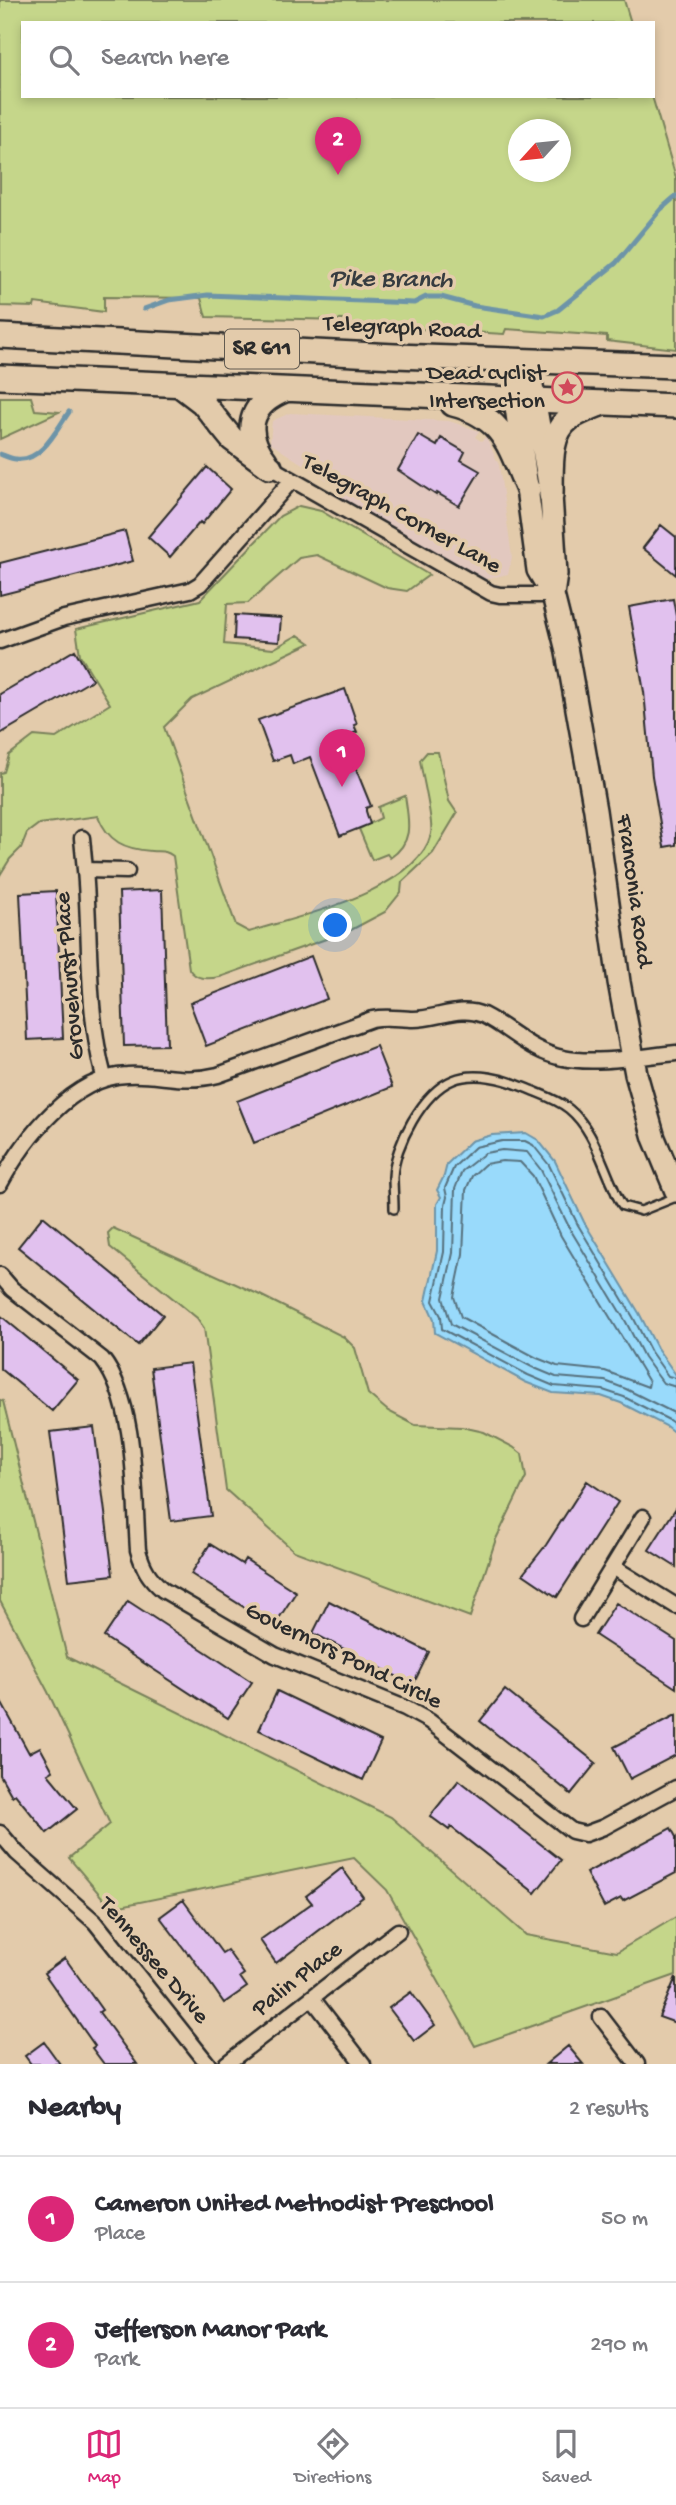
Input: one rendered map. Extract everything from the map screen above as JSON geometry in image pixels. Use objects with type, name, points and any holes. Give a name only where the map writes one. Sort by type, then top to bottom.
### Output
[{"type":"main road","name":"Telegraph Road","points":[[0,336],[676,366]]},
{"type":"main road","name":"Franconia Road","points":[[525,361],[528,490],[538,570],[553,595],[566,647],[595,810],[632,1057],[654,1138],[676,1191]]},
{"type":"main road","name":"SR 611","points":[[0,376],[676,406]]},
{"type":"main road","points":[[181,386],[202,402],[232,439],[270,467]]},
{"type":"main road","points":[[270,467],[255,444],[251,427],[261,404],[286,390]]},
{"type":"main road","points":[[374,392],[446,402],[489,419],[506,440],[528,490]]},
{"type":"main road","name":"Franconia Road","points":[[525,399],[551,495],[556,574],[553,595]]},
{"type":"main road","points":[[551,495],[555,439],[561,426],[571,418],[604,403]]},
{"type":"street","name":"Telegraph Corner Lane","points":[[270,467],[491,593],[553,595]]},
{"type":"street","points":[[0,641],[64,618],[190,590],[200,584],[292,480]]},
{"type":"street","name":"Grovehurst Place","points":[[82,838],[92,1008],[97,1053],[104,1077]]},
{"type":"street","name":"Grovehurst Place","points":[[85,870],[127,871]]},
{"type":"street","points":[[0,1184],[32,1135],[67,1100],[104,1077],[127,1074],[183,1080],[200,1079],[218,1075],[372,1019],[388,1016],[415,1019],[457,1012],[481,1014],[536,1050],[566,1059],[676,1053]]},
{"type":"street","name":"Governors Pond Circle","points":[[0,1275],[12,1289],[102,1359],[111,1370],[117,1382],[128,1425],[138,1550],[151,1580],[163,1590],[275,1655],[429,1721],[572,1831],[585,1834],[676,1788]]},
{"type":"street","points":[[581,1619],[643,1517]]},
{"type":"street","points":[[613,1567],[676,1606]]},
{"type":"street","name":"Tennessee Drive","points":[[0,1833],[16,1853],[95,1922],[208,2064]]},
{"type":"street","name":"Palin Place","points":[[226,2064],[398,1931]]},
{"type":"street","points":[[312,1998],[363,2064]]},
{"type":"street","points":[[601,2017],[637,2064]]},
{"type":"lane","points":[[394,1209],[393,1176],[397,1157],[417,1115],[425,1102],[442,1085],[466,1077],[486,1077],[510,1082],[568,1107],[593,1139],[623,1206],[641,1211],[676,1197]]},
{"type":"shaded area","points":[[290,413],[449,421],[479,431],[475,437],[481,441],[486,437],[499,465],[512,557],[508,574],[482,580],[336,495],[339,488],[270,443],[272,421]]},
{"type":"green space","points":[[0,0],[624,0],[630,21],[21,21],[21,98],[653,98],[676,178],[676,349],[607,341],[607,336],[506,329],[504,334],[352,325],[344,320],[206,317],[201,298],[104,297],[104,312],[35,303],[34,307],[0,306]]},
{"type":"green space","points":[[0,397],[31,397],[35,410],[59,412],[0,439]]},
{"type":"green space","points":[[299,506],[321,511],[429,575],[407,591],[387,588],[317,555],[299,558],[248,603],[227,604],[224,644],[273,649],[298,635],[310,643],[192,699],[164,727],[236,925],[249,932],[325,909],[380,886],[404,871],[421,854],[431,834],[420,760],[427,752],[438,752],[449,801],[457,813],[433,853],[402,882],[401,892],[385,912],[351,930],[220,977],[203,978],[189,969],[173,856],[165,852],[125,846],[112,838],[98,816],[39,824],[27,833],[21,848],[0,875],[0,773],[4,772],[9,755],[34,736],[56,738],[110,704],[80,655],[76,629],[200,600],[280,516]]},
{"type":"green space","points":[[405,796],[408,831],[403,845],[390,858],[387,854],[372,860],[359,829],[381,818],[378,807]]},
{"type":"green space","points":[[113,1228],[260,1295],[344,1337],[355,1348],[368,1394],[388,1411],[415,1425],[462,1427],[484,1432],[522,1454],[526,1477],[496,1539],[470,1617],[294,1551],[226,1490],[204,1328],[197,1318],[110,1247],[108,1233]]},
{"type":"green space","points":[[0,1400],[3,1401],[67,1657],[391,1817],[526,1935],[617,1952],[676,1917],[676,1975],[475,2046],[387,1890],[354,1858],[111,1908],[69,1858],[110,1824],[48,1692],[0,1601]]},
{"type":"water","points":[[526,1133],[538,1140],[555,1161],[584,1222],[657,1348],[676,1375],[676,1434],[621,1403],[601,1396],[553,1393],[525,1382],[435,1333],[434,1319],[426,1301],[437,1251],[437,1204],[441,1197],[437,1190],[447,1164],[471,1141],[492,1135]]},
{"type":"building","points":[[418,435],[437,446],[441,438],[465,452],[461,460],[480,471],[459,506],[437,493],[436,495],[398,470]]},
{"type":"building","points":[[207,467],[231,489],[170,557],[148,537]]},
{"type":"building","points":[[661,525],[676,537],[676,575],[643,548]]},
{"type":"building","points":[[125,531],[133,561],[0,595],[0,563]]},
{"type":"building","points":[[673,599],[676,616],[676,845],[664,847],[652,776],[644,692],[629,607]]},
{"type":"building","points":[[235,615],[281,618],[279,642],[234,639]]},
{"type":"building","points":[[75,650],[92,680],[0,734],[0,694]]},
{"type":"building","points":[[345,689],[357,724],[354,725],[357,732],[343,737],[371,806],[366,808],[370,824],[340,836],[310,757],[293,764],[290,755],[273,761],[258,720]]},
{"type":"building","points":[[162,890],[167,1045],[124,1046],[119,892]]},
{"type":"building","points":[[56,891],[63,1038],[27,1040],[20,893]]},
{"type":"building","points":[[311,956],[327,999],[206,1046],[190,1003]]},
{"type":"building","points":[[376,1046],[392,1087],[254,1143],[237,1101]]},
{"type":"building","points":[[43,1216],[163,1315],[138,1345],[18,1247]]},
{"type":"building","points":[[0,1315],[78,1380],[52,1411],[0,1368]]},
{"type":"building","points":[[190,1363],[211,1516],[171,1521],[151,1368]]},
{"type":"building","points":[[94,1427],[113,1575],[69,1580],[50,1432]]},
{"type":"building","points":[[587,1481],[618,1502],[557,1597],[523,1574],[546,1545]]},
{"type":"building","points":[[676,1508],[676,1567],[649,1550]]},
{"type":"building","points":[[210,1544],[242,1564],[245,1559],[296,1592],[274,1626],[191,1574]]},
{"type":"building","points":[[128,1601],[252,1682],[228,1718],[104,1637]]},
{"type":"building","points":[[329,1601],[429,1652],[413,1685],[313,1633]]},
{"type":"building","points":[[616,1603],[676,1641],[676,1688],[595,1635]]},
{"type":"building","points":[[505,1690],[596,1763],[571,1794],[480,1721]]},
{"type":"building","points":[[277,1691],[381,1741],[363,1780],[259,1730]]},
{"type":"building","points":[[0,1700],[29,1753],[40,1747],[53,1771],[48,1774],[77,1809],[47,1833],[15,1794],[12,1796],[0,1775]]},
{"type":"building","points":[[676,1715],[676,1755],[630,1779],[614,1747]]},
{"type":"building","points":[[459,1780],[561,1860],[535,1893],[451,1827],[449,1830],[430,1816]]},
{"type":"building","points":[[671,1828],[676,1837],[676,1873],[623,1901],[621,1898],[604,1907],[586,1873]]},
{"type":"building","points":[[342,1868],[363,1897],[276,1963],[260,1940],[312,1903],[306,1896]]},
{"type":"building","points":[[183,1900],[222,1953],[227,1950],[244,1974],[240,1977],[247,1987],[224,2003],[160,1917]]},
{"type":"building","points":[[65,1958],[102,2010],[99,2012],[137,2064],[104,2064],[92,2048],[95,2046],[44,1973]]},
{"type":"building","points":[[676,1977],[676,2023],[659,2017]]},
{"type":"building","points":[[411,1992],[435,2025],[414,2041],[389,2008]]},
{"type":"building","points":[[44,2042],[60,2064],[31,2064],[25,2056]]},
{"type":"building","points":[[568,2046],[583,2064],[546,2064]]},
{"type":"waterway","name":"Pike Branch","points":[[144,309],[169,300],[208,295],[414,303],[426,297],[441,297],[475,306],[544,316],[558,310],[616,263],[661,209],[676,196]]},
{"type":"waterway","name":"Pike Branch","points":[[0,454],[16,459],[33,456],[54,435],[69,412]]},
{"type":"place","name":"Jefferson Manor Park","points":[[338,175]]},
{"type":"place","name":"Dead cyclist Intersection","points":[[568,388]]},
{"type":"place","name":"Cameron United Methodist Preschool","points":[[342,787]]}]
